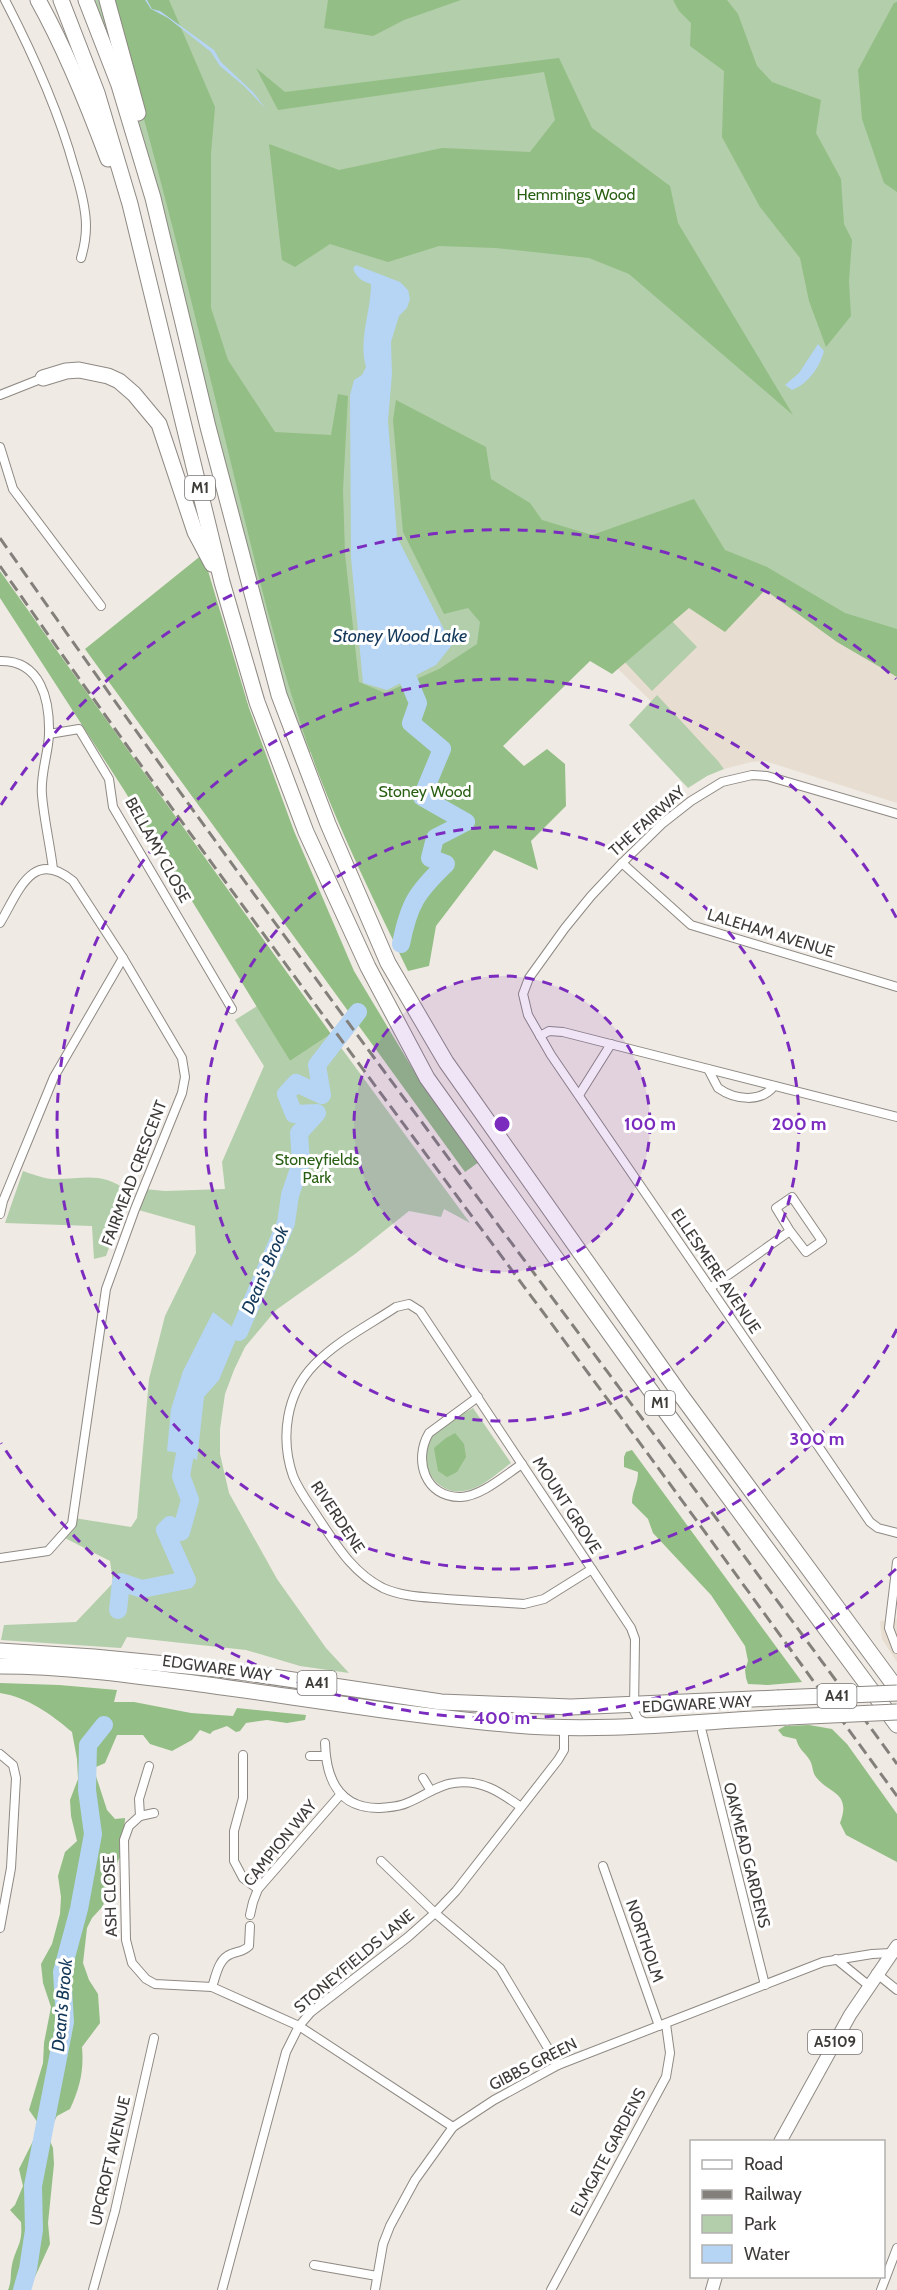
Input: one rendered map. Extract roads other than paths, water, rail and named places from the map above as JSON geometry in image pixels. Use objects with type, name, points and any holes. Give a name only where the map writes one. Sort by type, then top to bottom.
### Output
[{"type":"highway","name":"M1","points":[[38,0],[59,41],[91,115],[149,279]]},
{"type":"highway","name":"M1","points":[[61,0],[109,130],[149,279],[222,582],[257,702],[306,832],[368,967],[427,1078],[663,1408],[897,1725]]},
{"type":"highway","name":"M1","points":[[86,0],[131,123],[172,274],[208,427],[279,695],[328,824],[388,963],[446,1062],[680,1394],[897,1691]]},
{"type":"highway","name":"M1","points":[[107,0],[150,158],[172,274]]},
{"type":"highway","name":"M1","points":[[43,378],[66,370],[79,370],[108,376],[119,381],[134,394],[159,424],[195,532],[222,582]]},
{"type":"highway","name":"EDGWARE WAY","points":[[0,1651],[94,1657],[227,1670],[441,1702],[572,1707],[633,1704]]},
{"type":"highway","name":"EDGWARE WAY","points":[[0,1666],[94,1670],[438,1717],[517,1725],[564,1727],[897,1712]]},
{"type":"highway","name":"A41","points":[[633,1704],[897,1691]]},
{"type":"main road","name":"A5109","points":[[781,2140],[868,1985],[894,1950]]},
{"type":"street","points":[[5,0],[31,52],[67,143],[82,197],[86,224],[86,240],[81,258]]},
{"type":"street","points":[[0,395],[43,378]]},
{"type":"street","points":[[0,447],[13,489],[101,606]]},
{"type":"street","points":[[0,661],[14,661],[26,665],[37,678],[46,697],[49,734],[41,793],[53,869],[41,869],[29,874],[0,923]]},
{"type":"street","name":"BELLAMY CLOSE","points":[[49,734],[79,729],[109,779],[113,807],[232,1009]]},
{"type":"street","name":"THE FAIRWAY","points":[[525,1009],[523,994],[529,978],[591,896],[663,823],[707,789],[736,777],[767,776],[897,814]]},
{"type":"street","name":"LALEHAM AVENUE","points":[[622,863],[692,925],[897,987]]},
{"type":"street","name":"FAIRMEAD CRESCENT","points":[[0,1558],[48,1551],[72,1524],[106,1290],[135,1209],[182,1093],[185,1077],[182,1058],[123,958],[73,881],[62,872],[53,869]]},
{"type":"street","points":[[0,1214],[3,1201],[54,1077],[123,958]]},
{"type":"street","name":"ELLESMERE AVENUE","points":[[525,1009],[579,1095],[870,1522],[878,1528],[897,1533]]},
{"type":"street","points":[[540,1036],[556,1031],[897,1117]]},
{"type":"street","points":[[579,1095],[611,1044]]},
{"type":"street","points":[[708,1070],[718,1088],[750,1098],[759,1098],[768,1094],[774,1086]]},
{"type":"street","points":[[792,1197],[822,1241],[806,1252],[790,1231],[776,1208],[792,1197]]},
{"type":"street","points":[[710,1288],[790,1231]]},
{"type":"street","name":"RIVERDENE","points":[[420,1311],[409,1304],[396,1306],[331,1350],[314,1365],[303,1379],[289,1409],[286,1436],[289,1461],[303,1495],[346,1559],[370,1581],[400,1594],[533,1604],[592,1569]]},
{"type":"street","name":"MOUNT GROVE","points":[[420,1311],[633,1634],[633,1704]]},
{"type":"street","points":[[478,1397],[429,1433],[424,1442],[421,1454],[426,1476],[432,1486],[451,1496],[462,1497],[483,1489],[522,1464]]},
{"type":"street","points":[[897,1562],[889,1628],[897,1649]]},
{"type":"street","points":[[633,1704],[636,1717],[648,1724]]},
{"type":"street","name":"STONEYFIELDS LANE","points":[[222,2290],[286,2052],[299,2026],[311,2012],[408,1937],[456,1891],[564,1750],[564,1727]]},
{"type":"street","name":"OAKMEAD GARDENS","points":[[702,1732],[765,1985]]},
{"type":"street","points":[[325,1743],[329,1774],[341,1794],[357,1804],[374,1808],[399,1806],[453,1783],[475,1783],[494,1788],[521,1807]]},
{"type":"street","points":[[0,1754],[13,1765],[15,1778],[11,1868],[0,1928]]},
{"type":"street","points":[[243,1755],[243,1798],[234,1831],[234,1861],[243,1878],[258,1889]]},
{"type":"street","points":[[310,1756],[326,1756]]},
{"type":"street","name":"ASH CLOSE","points":[[149,1766],[139,1799],[140,1816],[129,1826],[124,1840],[126,1940],[132,1963],[137,1972],[155,1984],[212,1988],[299,2026],[453,2127]]},
{"type":"street","points":[[423,1778],[431,1791]]},
{"type":"street","name":"CAMPION WAY","points":[[250,1915],[258,1889],[341,1794]]},
{"type":"street","points":[[140,1816],[154,1813]]},
{"type":"street","points":[[381,1861],[435,1913],[500,1968],[558,2065]]},
{"type":"street","name":"NORTHOLM","points":[[603,1866],[662,2025]]},
{"type":"street","points":[[212,1988],[224,1959],[231,1954],[243,1952],[249,1946],[250,1926]]},
{"type":"street","name":"GIBBS GREEN","points":[[375,2290],[383,2244],[415,2180],[453,2127],[494,2100],[558,2065],[765,1985],[836,1959],[894,1950]]},
{"type":"street","points":[[836,1959],[868,1985]]},
{"type":"street","points":[[876,1973],[897,1990]]},
{"type":"street","name":"ELMGATE GARDENS","points":[[551,2290],[666,2077],[670,2053],[662,2025]]},
{"type":"street","name":"UPCROFT AVENUE","points":[[93,2290],[115,2211],[154,2038]]},
{"type":"street","points":[[881,2290],[897,2248]]},
{"type":"street","points":[[314,2265],[377,2276]]},
{"type":"water","points":[[145,0],[152,9],[160,11],[214,50],[221,62],[253,92],[266,109],[220,66],[211,52],[168,18],[151,9]]},
{"type":"water","name":"Stoney Wood Lake","points":[[356,265],[400,282],[408,290],[410,299],[407,308],[399,316],[391,342],[392,374],[388,421],[397,537],[452,645],[436,665],[387,690],[363,683],[351,558],[350,395],[354,380],[362,375],[366,367],[363,346],[371,284],[357,276],[353,268]]},
{"type":"water","points":[[818,344],[824,351],[820,363],[803,384],[792,390],[785,385],[799,373]]},
{"type":"water","points":[[213,1312],[239,1332],[219,1380],[204,1397],[197,1460],[185,1454],[167,1451],[171,1409],[183,1371]]},
{"type":"waterway","name":"Dean's Brook","points":[[401,944],[407,918],[416,899],[446,864],[430,858],[435,838],[466,822],[422,797],[442,749],[411,723],[418,703],[408,679]]},
{"type":"waterway","name":"Dean's Brook","points":[[239,1332],[286,1223],[290,1195],[301,1163],[299,1133],[317,1113],[294,1114],[286,1094],[296,1083],[322,1095],[317,1065],[358,1012]]},
{"type":"waterway","name":"Dean's Brook","points":[[118,1610],[121,1582],[142,1589],[187,1580],[165,1530],[170,1525],[181,1532],[190,1500],[181,1476],[185,1454]]},
{"type":"waterway","name":"Dean's Brook","points":[[22,2290],[34,2230],[33,2186],[65,2022],[62,1972],[79,1909],[93,1834],[87,1790],[88,1745],[104,1725]]},
{"type":"railway","points":[[0,538],[220,848],[897,1764]]},
{"type":"railway","points":[[0,566],[233,893],[631,1431],[897,1796]]},
{"type":"park label","name":"Hemmings Wood","points":[[576,194]]},
{"type":"park label","name":"Stoney Wood","points":[[425,791]]},
{"type":"park label","name":"Stoneyfields Park","points":[[317,1168]]}]
